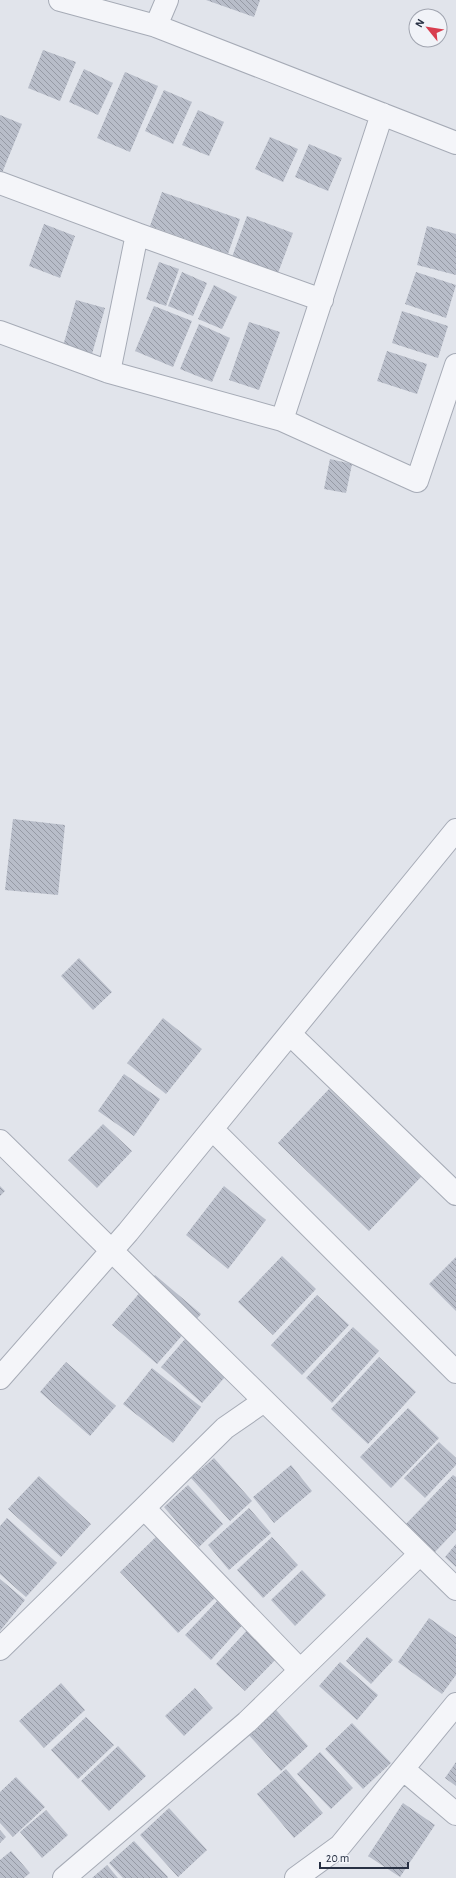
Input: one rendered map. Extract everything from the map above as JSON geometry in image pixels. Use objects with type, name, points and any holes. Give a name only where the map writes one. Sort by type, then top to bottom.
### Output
[{"type":"street","points":[[60,0],[156,26],[456,144]]},
{"type":"street","points":[[156,26],[167,0]]},
{"type":"street","points":[[282,420],[382,114]]},
{"type":"street","points":[[0,183],[322,300]]},
{"type":"street","points":[[109,372],[137,234]]},
{"type":"street","points":[[0,332],[109,372],[282,420],[418,482],[456,365]]},
{"type":"street","points":[[0,1378],[111,1252],[456,830]]},
{"type":"street","points":[[290,1034],[456,1194]]},
{"type":"street","points":[[212,1129],[456,1372]]},
{"type":"street","points":[[0,1141],[111,1252],[456,1589]]},
{"type":"street","points":[[0,1649],[225,1428],[264,1401]]},
{"type":"street","points":[[144,1508],[300,1670]]},
{"type":"street","points":[[64,1878],[247,1722],[420,1554]]},
{"type":"street","points":[[296,1878],[340,1846],[456,1704]]},
{"type":"street","points":[[403,1769],[456,1814]]},
{"type":"building","points":[[206,0],[260,0],[254,17]]},
{"type":"building","points":[[43,50],[76,62],[60,101],[28,88]]},
{"type":"building","points":[[84,69],[113,83],[98,115],[69,102]]},
{"type":"building","points":[[125,72],[158,86],[130,152],[97,138]]},
{"type":"building","points":[[164,90],[192,102],[173,144],[145,131]]},
{"type":"building","points":[[198,110],[224,122],[209,156],[182,145]]},
{"type":"building","points":[[0,115],[22,124],[2,173],[0,172]]},
{"type":"building","points":[[270,137],[298,149],[283,182],[255,169]]},
{"type":"building","points":[[309,144],[342,158],[328,191],[295,177]]},
{"type":"building","points":[[162,192],[240,219],[228,254],[150,226]]},
{"type":"building","points":[[247,216],[293,233],[278,273],[232,257]]},
{"type":"building","points":[[44,224],[75,236],[60,278],[29,266]]},
{"type":"building","points":[[427,226],[456,234],[456,275],[417,265]]},
{"type":"building","points":[[159,262],[179,269],[166,306],[146,299]]},
{"type":"building","points":[[182,272],[207,283],[193,316],[168,306]]},
{"type":"building","points":[[416,272],[456,285],[446,318],[405,304]]},
{"type":"building","points":[[214,285],[237,297],[222,329],[198,319]]},
{"type":"building","points":[[76,300],[105,308],[92,354],[63,346]]},
{"type":"building","points":[[154,306],[192,321],[173,367],[135,351]]},
{"type":"building","points":[[402,311],[448,326],[438,358],[392,343]]},
{"type":"building","points":[[249,322],[280,332],[259,390],[229,380]]},
{"type":"building","points":[[199,324],[230,338],[212,382],[180,369]]},
{"type":"building","points":[[387,351],[427,364],[417,394],[377,381]]},
{"type":"building","points":[[330,459],[352,464],[346,493],[324,489]]},
{"type":"building","points":[[13,819],[65,825],[58,895],[5,890]]},
{"type":"building","points":[[79,958],[112,992],[93,1010],[61,976]]},
{"type":"building","points":[[163,1018],[202,1049],[166,1094],[127,1063]]},
{"type":"building","points":[[124,1074],[160,1099],[134,1136],[98,1111]]},
{"type":"building","points":[[329,1089],[421,1177],[369,1231],[278,1143]]},
{"type":"building","points":[[103,1124],[132,1151],[97,1188],[68,1160]]},
{"type":"building","points":[[0,1186],[5,1191],[0,1196]]},
{"type":"building","points":[[224,1186],[266,1220],[228,1269],[186,1235]]},
{"type":"building","points":[[282,1256],[316,1289],[273,1335],[238,1302]]},
{"type":"building","points":[[456,1257],[456,1311],[429,1284]]},
{"type":"building","points":[[155,1275],[201,1314],[157,1364],[112,1325]]},
{"type":"building","points":[[317,1295],[349,1325],[302,1375],[271,1345]]},
{"type":"building","points":[[353,1327],[379,1351],[332,1403],[306,1378]]},
{"type":"building","points":[[192,1331],[233,1368],[202,1403],[161,1367]]},
{"type":"building","points":[[379,1357],[416,1392],[368,1444],[331,1409]]},
{"type":"building","points":[[66,1362],[116,1406],[90,1436],[40,1392]]},
{"type":"building","points":[[152,1368],[201,1407],[173,1443],[123,1404]]},
{"type":"building","points":[[408,1408],[439,1438],[391,1488],[360,1457]]},
{"type":"building","points":[[439,1442],[456,1458],[456,1465],[425,1498],[404,1478]]},
{"type":"building","points":[[214,1458],[252,1501],[230,1521],[191,1478]]},
{"type":"building","points":[[291,1465],[312,1491],[274,1523],[253,1497]]},
{"type":"building","points":[[453,1475],[456,1477],[456,1530],[434,1553],[405,1525]]},
{"type":"building","points":[[39,1476],[91,1524],[61,1557],[8,1509]]},
{"type":"building","points":[[188,1485],[223,1524],[199,1547],[164,1507]]},
{"type":"building","points":[[249,1508],[271,1533],[229,1570],[208,1545]]},
{"type":"building","points":[[7,1518],[57,1563],[26,1597],[0,1574],[0,1526]]},
{"type":"building","points":[[159,1534],[218,1595],[178,1633],[120,1572]]},
{"type":"building","points":[[272,1537],[298,1565],[263,1598],[237,1570]]},
{"type":"building","points":[[456,1544],[456,1567],[445,1557]]},
{"type":"building","points":[[302,1570],[326,1595],[295,1626],[271,1600]]},
{"type":"building","points":[[0,1579],[25,1600],[0,1631]]},
{"type":"building","points":[[221,1597],[246,1621],[211,1660],[185,1635]]},
{"type":"building","points":[[429,1618],[456,1637],[456,1675],[442,1694],[398,1662]]},
{"type":"building","points":[[250,1627],[280,1655],[245,1691],[216,1664]]},
{"type":"building","points":[[367,1637],[393,1660],[371,1684],[346,1661]]},
{"type":"building","points":[[340,1662],[378,1695],[357,1720],[319,1686]]},
{"type":"building","points":[[61,1683],[85,1710],[44,1748],[19,1721]]},
{"type":"building","points":[[195,1688],[213,1708],[184,1736],[165,1716]]},
{"type":"building","points":[[275,1709],[308,1746],[281,1771],[247,1733]]},
{"type":"building","points":[[86,1717],[114,1745],[78,1779],[51,1750]]},
{"type":"building","points":[[352,1723],[391,1763],[363,1789],[325,1749]]},
{"type":"building","points":[[118,1746],[146,1776],[109,1811],[81,1781]]},
{"type":"building","points":[[320,1752],[353,1788],[331,1809],[297,1774]]},
{"type":"building","points":[[456,1762],[456,1786],[445,1778]]},
{"type":"building","points":[[286,1769],[323,1813],[294,1838],[257,1794]]},
{"type":"building","points":[[16,1777],[45,1807],[13,1837],[0,1823],[0,1792]]},
{"type":"building","points":[[403,1803],[435,1825],[400,1877],[368,1856]]},
{"type":"building","points":[[169,1808],[207,1850],[178,1877],[140,1835]]},
{"type":"building","points":[[46,1810],[68,1835],[42,1858],[20,1832]]},
{"type":"building","points":[[0,1830],[6,1837],[0,1843]]},
{"type":"building","points":[[134,1841],[168,1877],[167,1878],[123,1878],[109,1863]]},
{"type":"building","points":[[11,1851],[30,1873],[24,1878],[0,1878],[0,1860]]},
{"type":"building","points":[[107,1865],[118,1878],[92,1878]]}]
